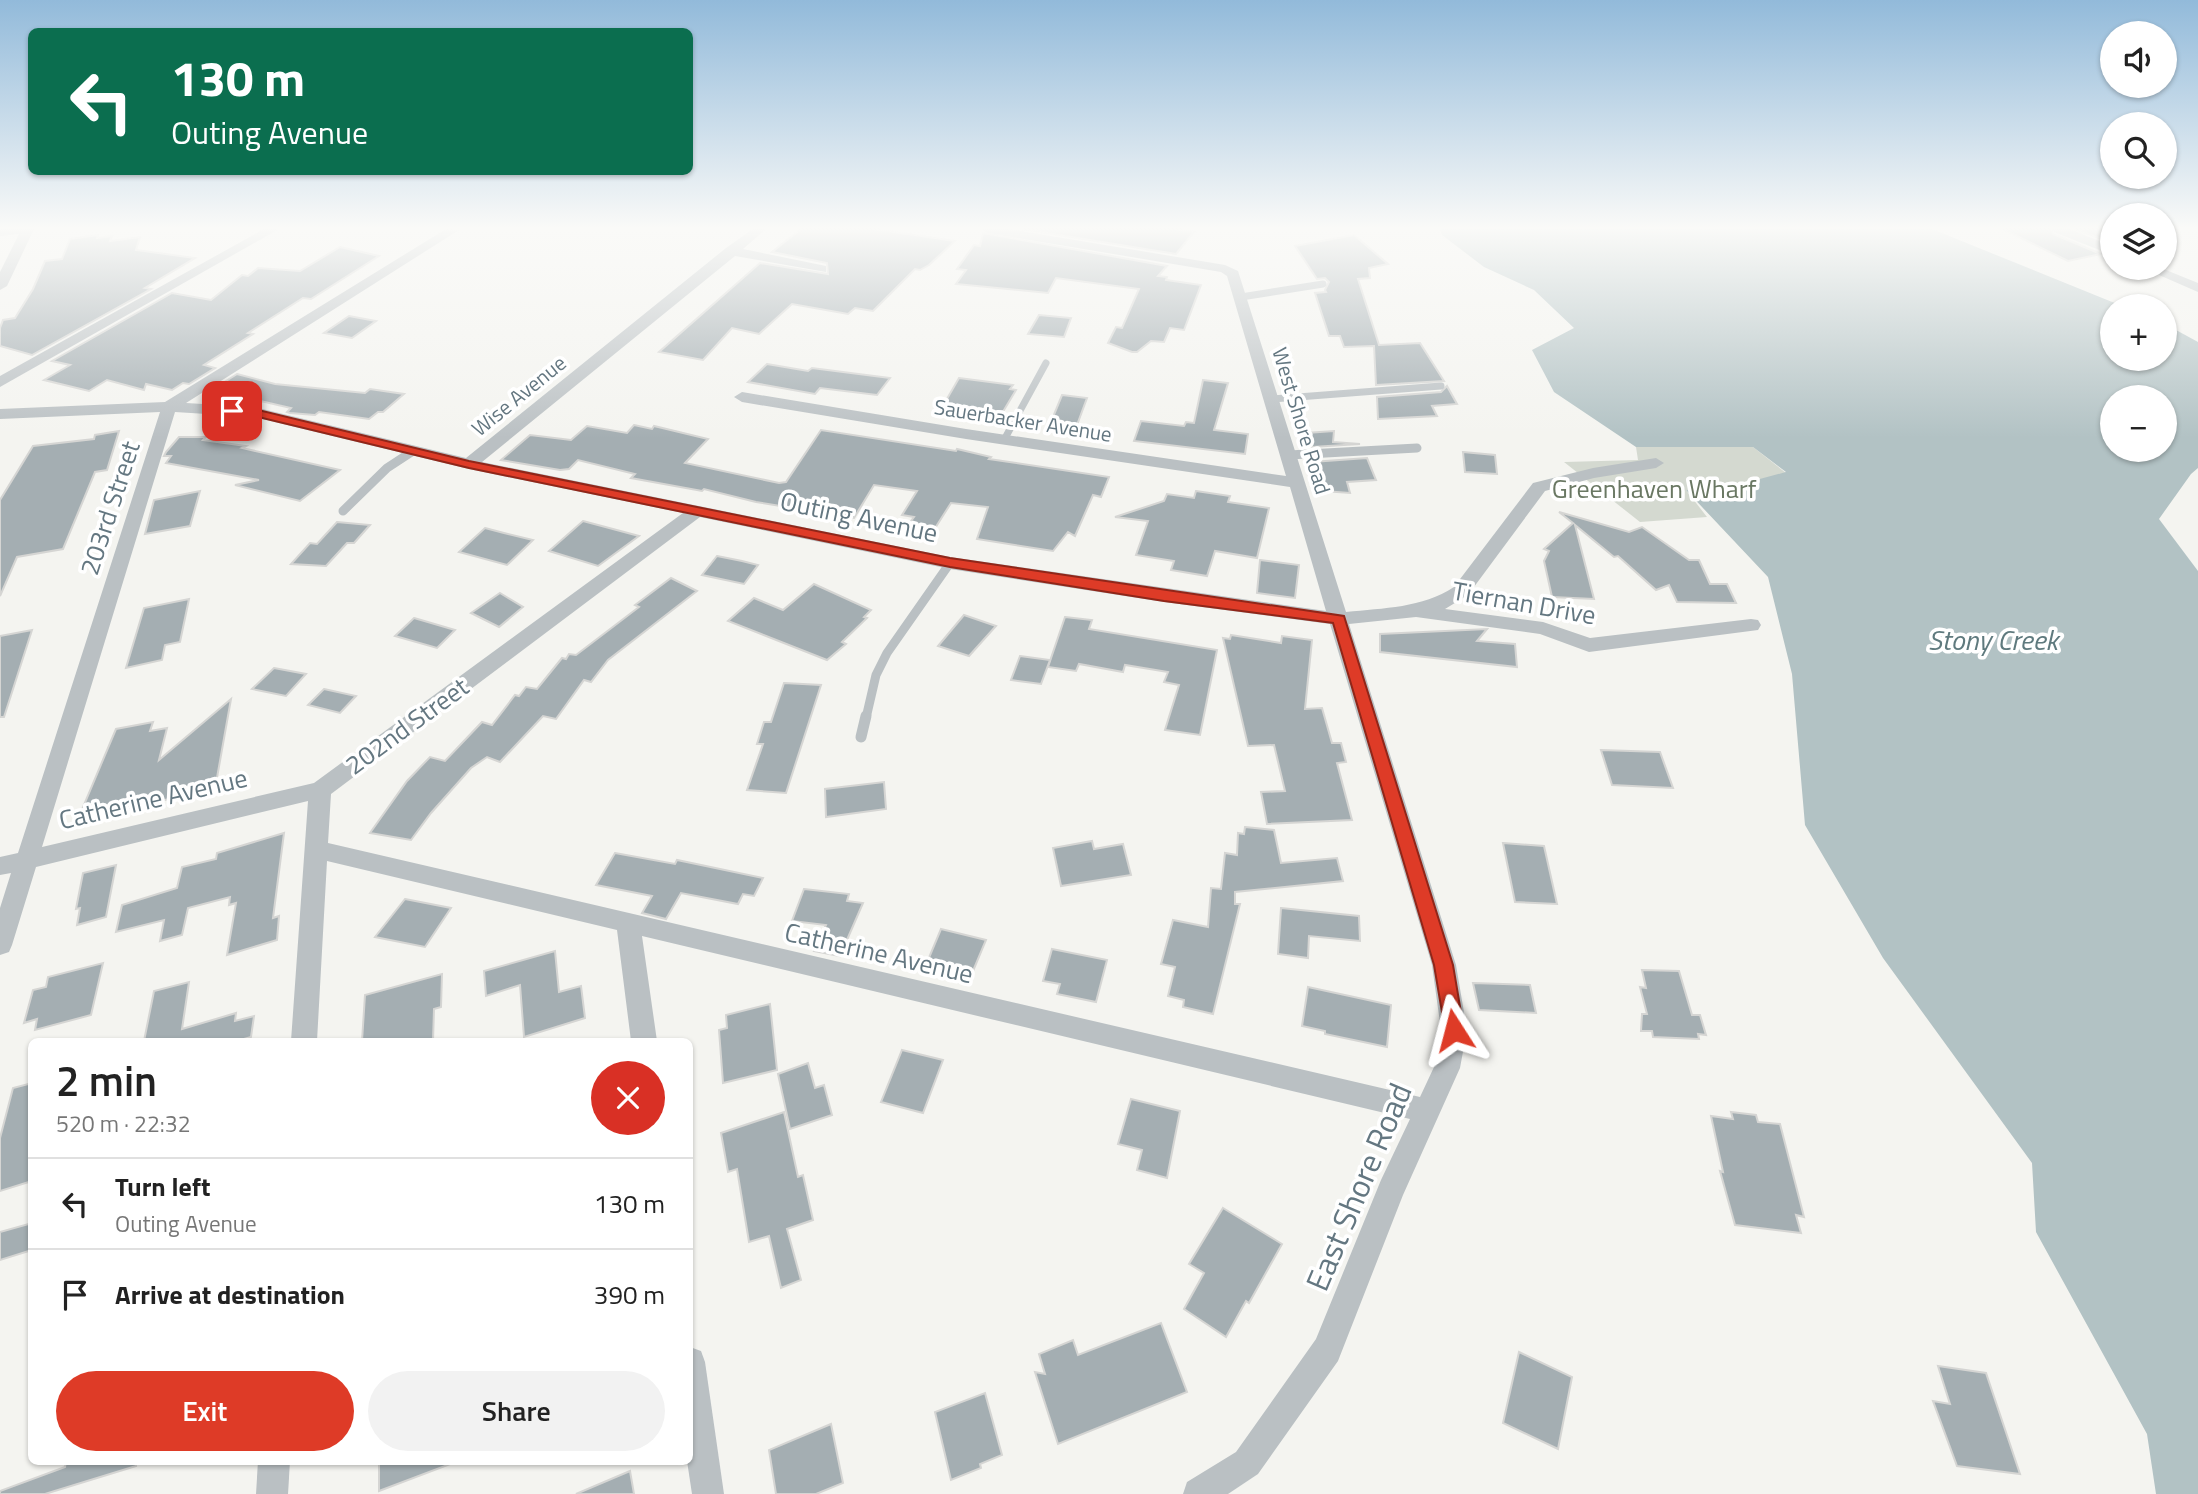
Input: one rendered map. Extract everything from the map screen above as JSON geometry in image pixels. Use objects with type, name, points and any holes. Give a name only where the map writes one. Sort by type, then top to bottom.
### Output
[{"type":"street","points":[[0,382],[148,299]]},
{"type":"street","points":[[169,407],[343,299]]},
{"type":"street","name":"Wise Avenue","points":[[469,464],[672,299]]},
{"type":"street","name":"West Shore Road","points":[[1242,299],[1339,619]]},
{"type":"street","name":"Sauerbacker Avenue","points":[[742,397],[1004,440],[1297,483]]},
{"type":"street","name":"Outing Avenue","points":[[0,414],[169,407],[254,412],[469,464],[950,563],[1164,596],[1339,619],[1413,611],[1443,603],[1461,591],[1539,487],[1593,473],[1656,463]]},
{"type":"street","name":"203rd Street","points":[[0,945],[169,407]]},
{"type":"street","name":"202nd Street","points":[[304,1038],[320,790],[696,511]]},
{"type":"street","name":"Tiernan Drive","points":[[1413,611],[1543,628],[1590,645],[1751,625]]},
{"type":"street","name":"East Shore Road","points":[[1199,1494],[1247,1463],[1327,1350],[1391,1190],[1447,1068],[1454,1030],[1444,965],[1339,619]]},
{"type":"street","name":"Catherine Avenue","points":[[0,866],[320,790]]},
{"type":"street","name":"Catherine Avenue","points":[[318,850],[1428,1111]]},
{"type":"street","points":[[628,925],[645,1038]]},
{"type":"street","points":[[693,1385],[708,1494]]},
{"type":"street","points":[[272,1494],[274,1465]]},
{"type":"lane","points":[[1004,440],[1046,363]]},
{"type":"lane","points":[[1272,399],[1441,386]]},
{"type":"lane","points":[[1289,455],[1417,448]]},
{"type":"lane","points":[[343,511],[387,468],[413,451]]},
{"type":"lane","points":[[861,737],[876,675],[887,653],[950,563]]},
{"type":"green space","name":"Greenhaven Wharf","points":[[1636,447],[1753,447],[1786,473],[1712,492],[1686,490],[1707,517],[1640,522],[1564,462],[1638,460]]},
{"type":"water","name":"Stony Creek","points":[[1543,299],[2100,299],[2100,371],[2177,371],[2177,331],[2198,342],[2198,468],[2159,519],[2198,571],[2198,1494],[2156,1494],[2147,1434],[2036,1232],[2032,1163],[1883,958],[1805,825],[1792,674],[1768,577],[1686,490],[1712,492],[1786,472],[1753,447],[1636,447],[1554,392],[1532,350],[1574,328]]},
{"type":"building","points":[[27,299],[133,299],[32,355],[0,346],[3,320],[15,318]]},
{"type":"building","points":[[162,299],[302,299],[204,365],[215,368],[189,384],[183,383],[172,390],[146,384],[144,390],[107,380],[89,391],[44,380],[70,365],[52,361]]},
{"type":"building","points":[[719,299],[885,299],[873,311],[855,308],[848,314],[792,304],[759,334],[732,328],[703,360],[659,352]]},
{"type":"building","points":[[1135,299],[1196,299],[1184,330],[1170,328],[1164,342],[1151,341],[1137,352],[1108,343],[1116,327],[1122,328]]},
{"type":"building","points":[[1317,299],[1364,299],[1379,345],[1420,343],[1444,381],[1376,385],[1374,346],[1344,347],[1340,336],[1329,336]]},
{"type":"building","points":[[1039,315],[1071,318],[1064,337],[1028,334]]},
{"type":"building","points":[[349,316],[376,321],[352,338],[324,333]]},
{"type":"building","points":[[767,364],[808,371],[812,368],[890,378],[877,395],[820,388],[815,394],[748,382]]},
{"type":"building","points":[[237,374],[275,384],[365,393],[370,389],[404,394],[383,412],[378,412],[369,419],[319,412],[315,415],[290,413],[287,412],[291,408],[212,390]]},
{"type":"building","points":[[959,378],[1013,385],[1010,389],[1016,390],[998,420],[976,417],[980,410],[944,404]]},
{"type":"building","points":[[1203,380],[1228,383],[1214,430],[1248,434],[1245,454],[1134,441],[1141,421],[1184,426],[1186,422],[1194,423]]},
{"type":"building","points":[[1447,386],[1457,404],[1432,406],[1437,416],[1378,419],[1377,397],[1441,392]]},
{"type":"building","points":[[1062,395],[1087,398],[1077,425],[1051,422]]},
{"type":"building","points":[[634,425],[652,429],[654,426],[708,439],[685,463],[779,483],[786,482],[821,430],[956,451],[957,449],[991,457],[989,459],[1109,477],[1101,497],[1093,495],[1075,536],[1068,532],[1053,551],[977,539],[988,507],[951,503],[932,533],[905,529],[914,517],[902,515],[917,491],[874,485],[854,518],[631,478],[635,474],[578,460],[569,469],[560,470],[501,460],[530,435],[571,440],[587,426],[627,433]]},
{"type":"building","points":[[119,431],[107,470],[95,472],[63,549],[17,557],[0,596],[0,500],[33,446],[94,439],[95,435]]},
{"type":"building","points":[[1334,431],[1333,442],[1360,444],[1312,447],[1306,433]]},
{"type":"building","points":[[179,437],[206,437],[203,440],[246,446],[242,448],[340,470],[300,501],[235,485],[259,480],[166,463],[171,456],[164,456],[166,452]]},
{"type":"building","points":[[1463,452],[1495,455],[1497,474],[1465,472]]},
{"type":"building","points":[[1367,458],[1376,480],[1347,482],[1350,493],[1323,491],[1312,462]]},
{"type":"building","points":[[200,491],[190,526],[145,534],[154,500]]},
{"type":"building","points":[[1196,491],[1230,496],[1228,502],[1269,508],[1257,558],[1215,551],[1207,576],[1171,570],[1174,561],[1136,555],[1148,521],[1115,517],[1164,501],[1167,494],[1194,498]]},
{"type":"building","points":[[1559,512],[1629,532],[1642,527],[1689,560],[1699,560],[1710,584],[1727,584],[1736,603],[1677,602],[1669,585],[1656,590],[1618,556],[1614,557],[1575,525],[1594,599],[1552,597],[1544,561],[1549,551],[1544,549],[1573,523]]},
{"type":"building","points":[[583,521],[639,536],[598,566],[549,551]]},
{"type":"building","points":[[337,522],[370,525],[354,543],[347,543],[326,566],[291,564],[310,543],[317,544]]},
{"type":"building","points":[[485,528],[533,540],[507,565],[459,552]]},
{"type":"building","points":[[717,556],[758,565],[744,584],[702,575]]},
{"type":"building","points":[[1260,560],[1299,565],[1295,598],[1257,593]]},
{"type":"building","points":[[671,578],[697,591],[608,660],[591,682],[584,680],[556,719],[543,716],[500,762],[487,757],[471,768],[411,840],[370,833],[407,781],[430,757],[445,761],[482,722],[492,725],[515,695],[519,696],[526,687],[537,689],[562,658],[566,659],[569,654],[576,655],[639,607],[635,605]]},
{"type":"building","points":[[814,584],[871,610],[864,617],[867,618],[842,642],[846,644],[827,660],[728,621],[754,598],[783,610]]},
{"type":"building","points":[[500,593],[523,607],[499,627],[471,613]]},
{"type":"building","points":[[189,599],[180,642],[165,645],[162,660],[126,668],[144,608]]},
{"type":"building","points":[[964,615],[996,626],[969,656],[938,646]]},
{"type":"building","points":[[1065,617],[1092,620],[1089,629],[1217,650],[1200,735],[1165,730],[1179,685],[1164,682],[1168,672],[1125,665],[1123,672],[1079,664],[1076,671],[1048,667]]},
{"type":"building","points":[[414,618],[455,630],[437,648],[395,636]]},
{"type":"building","points":[[1487,629],[1477,641],[1515,644],[1517,667],[1380,652],[1380,634]]},
{"type":"building","points":[[32,630],[4,717],[0,717],[0,636]]},
{"type":"building","points":[[1231,635],[1281,643],[1282,636],[1312,640],[1305,709],[1322,708],[1332,743],[1341,743],[1346,762],[1337,763],[1352,820],[1267,824],[1261,792],[1285,791],[1274,745],[1248,746],[1223,638],[1230,639]]},
{"type":"building","points":[[1020,656],[1050,660],[1041,684],[1011,680]]},
{"type":"building","points":[[274,668],[306,674],[286,696],[252,689]]},
{"type":"building","points":[[784,683],[821,685],[786,793],[747,790],[763,744],[757,744],[764,722],[771,722]]},
{"type":"building","points":[[324,689],[356,696],[340,713],[308,705]]},
{"type":"building","points":[[231,699],[215,789],[78,819],[116,729],[153,722],[150,731],[167,728],[159,760]]},
{"type":"building","points":[[1601,750],[1660,752],[1673,788],[1612,785]]},
{"type":"building","points":[[884,782],[886,809],[826,817],[825,789]]},
{"type":"building","points":[[1245,827],[1274,830],[1281,863],[1337,858],[1343,881],[1235,892],[1235,904],[1240,904],[1213,1014],[1183,1007],[1184,1000],[1168,996],[1175,967],[1161,964],[1173,920],[1208,927],[1211,888],[1221,889],[1225,853],[1237,855],[1238,833],[1244,834]]},
{"type":"building","points":[[284,833],[273,918],[279,916],[277,940],[227,955],[236,903],[229,905],[230,897],[188,908],[182,935],[160,941],[164,920],[116,932],[122,905],[177,888],[182,867],[216,859],[217,853]]},
{"type":"building","points":[[1092,841],[1094,849],[1123,844],[1131,875],[1061,886],[1053,848]]},
{"type":"building","points":[[1503,843],[1544,846],[1557,904],[1515,902]]},
{"type":"building","points":[[615,853],[675,864],[677,860],[763,878],[754,896],[743,894],[738,904],[681,893],[666,919],[642,913],[652,896],[596,885]]},
{"type":"building","points":[[116,865],[106,917],[77,925],[80,908],[76,909],[83,873]]},
{"type":"building","points":[[804,889],[849,894],[847,901],[863,903],[840,956],[814,951],[826,925],[792,921]]},
{"type":"building","points":[[405,899],[451,908],[425,947],[375,937]]},
{"type":"building","points":[[1281,908],[1359,916],[1360,941],[1309,936],[1308,958],[1278,954]]},
{"type":"building","points":[[941,929],[986,940],[973,971],[928,960]]},
{"type":"building","points":[[1052,949],[1107,960],[1096,1002],[1057,994],[1060,984],[1043,981]]},
{"type":"building","points":[[555,951],[559,992],[581,986],[585,1018],[524,1037],[520,985],[486,996],[484,971]]},
{"type":"building","points":[[103,963],[91,1015],[35,1030],[37,1019],[24,1023],[33,990],[46,987],[48,977]]},
{"type":"building","points":[[1642,970],[1679,971],[1692,1015],[1700,1015],[1706,1035],[1698,1034],[1699,1039],[1653,1037],[1652,1031],[1641,1031],[1642,1014],[1647,1014],[1640,987],[1646,988]]},
{"type":"building","points":[[442,974],[441,1007],[434,1009],[433,1038],[362,1038],[365,995]]},
{"type":"building","points":[[189,982],[182,1029],[236,1013],[235,1021],[254,1016],[251,1037],[145,1038],[154,991]]},
{"type":"building","points":[[1473,983],[1530,985],[1536,1013],[1479,1010]]},
{"type":"building","points":[[1308,987],[1391,1005],[1387,1047],[1325,1034],[1325,1031],[1302,1026]]},
{"type":"building","points":[[770,1004],[777,1070],[723,1083],[719,1030],[727,1028],[726,1015]]},
{"type":"building","points":[[902,1050],[943,1060],[923,1113],[881,1102]]},
{"type":"building","points":[[808,1063],[815,1088],[824,1085],[832,1115],[790,1129],[778,1074]]},
{"type":"building","points":[[28,1084],[28,1182],[0,1191],[0,1138],[13,1088]]},
{"type":"building","points":[[1131,1099],[1180,1111],[1167,1178],[1137,1170],[1142,1150],[1118,1144]]},
{"type":"building","points":[[784,1112],[798,1177],[803,1175],[813,1220],[787,1229],[801,1280],[781,1288],[769,1236],[749,1242],[737,1169],[728,1172],[721,1133]]},
{"type":"building","points":[[1731,1112],[1756,1115],[1758,1122],[1780,1124],[1804,1217],[1796,1215],[1801,1233],[1735,1225],[1720,1171],[1723,1172],[1711,1116],[1733,1119]]},
{"type":"building","points":[[1223,1208],[1282,1244],[1249,1303],[1246,1301],[1226,1337],[1184,1309],[1204,1273],[1189,1264]]},
{"type":"building","points":[[28,1224],[28,1251],[0,1260],[0,1232]]},
{"type":"building","points":[[1161,1323],[1187,1392],[1058,1444],[1035,1372],[1045,1374],[1039,1354],[1073,1340],[1078,1355]]},
{"type":"building","points":[[1519,1352],[1572,1377],[1558,1449],[1503,1423]]},
{"type":"building","points":[[1938,1366],[1986,1373],[2020,1474],[1957,1466],[1933,1401],[1950,1404]]},
{"type":"building","points":[[985,1393],[1002,1455],[980,1464],[981,1468],[951,1480],[935,1412]]},
{"type":"building","points":[[831,1424],[843,1483],[816,1494],[776,1494],[769,1450]]},
{"type":"building","points":[[379,1465],[448,1465],[379,1491]]},
{"type":"building","points":[[136,1466],[45,1494],[0,1494],[0,1491],[65,1467]]},
{"type":"building","points":[[630,1471],[634,1494],[576,1494]]},
{"type":"route","points":[[232,411],[254,412],[469,464],[950,563],[1315,618],[1339,619],[1444,965],[1454,1030]]}]
